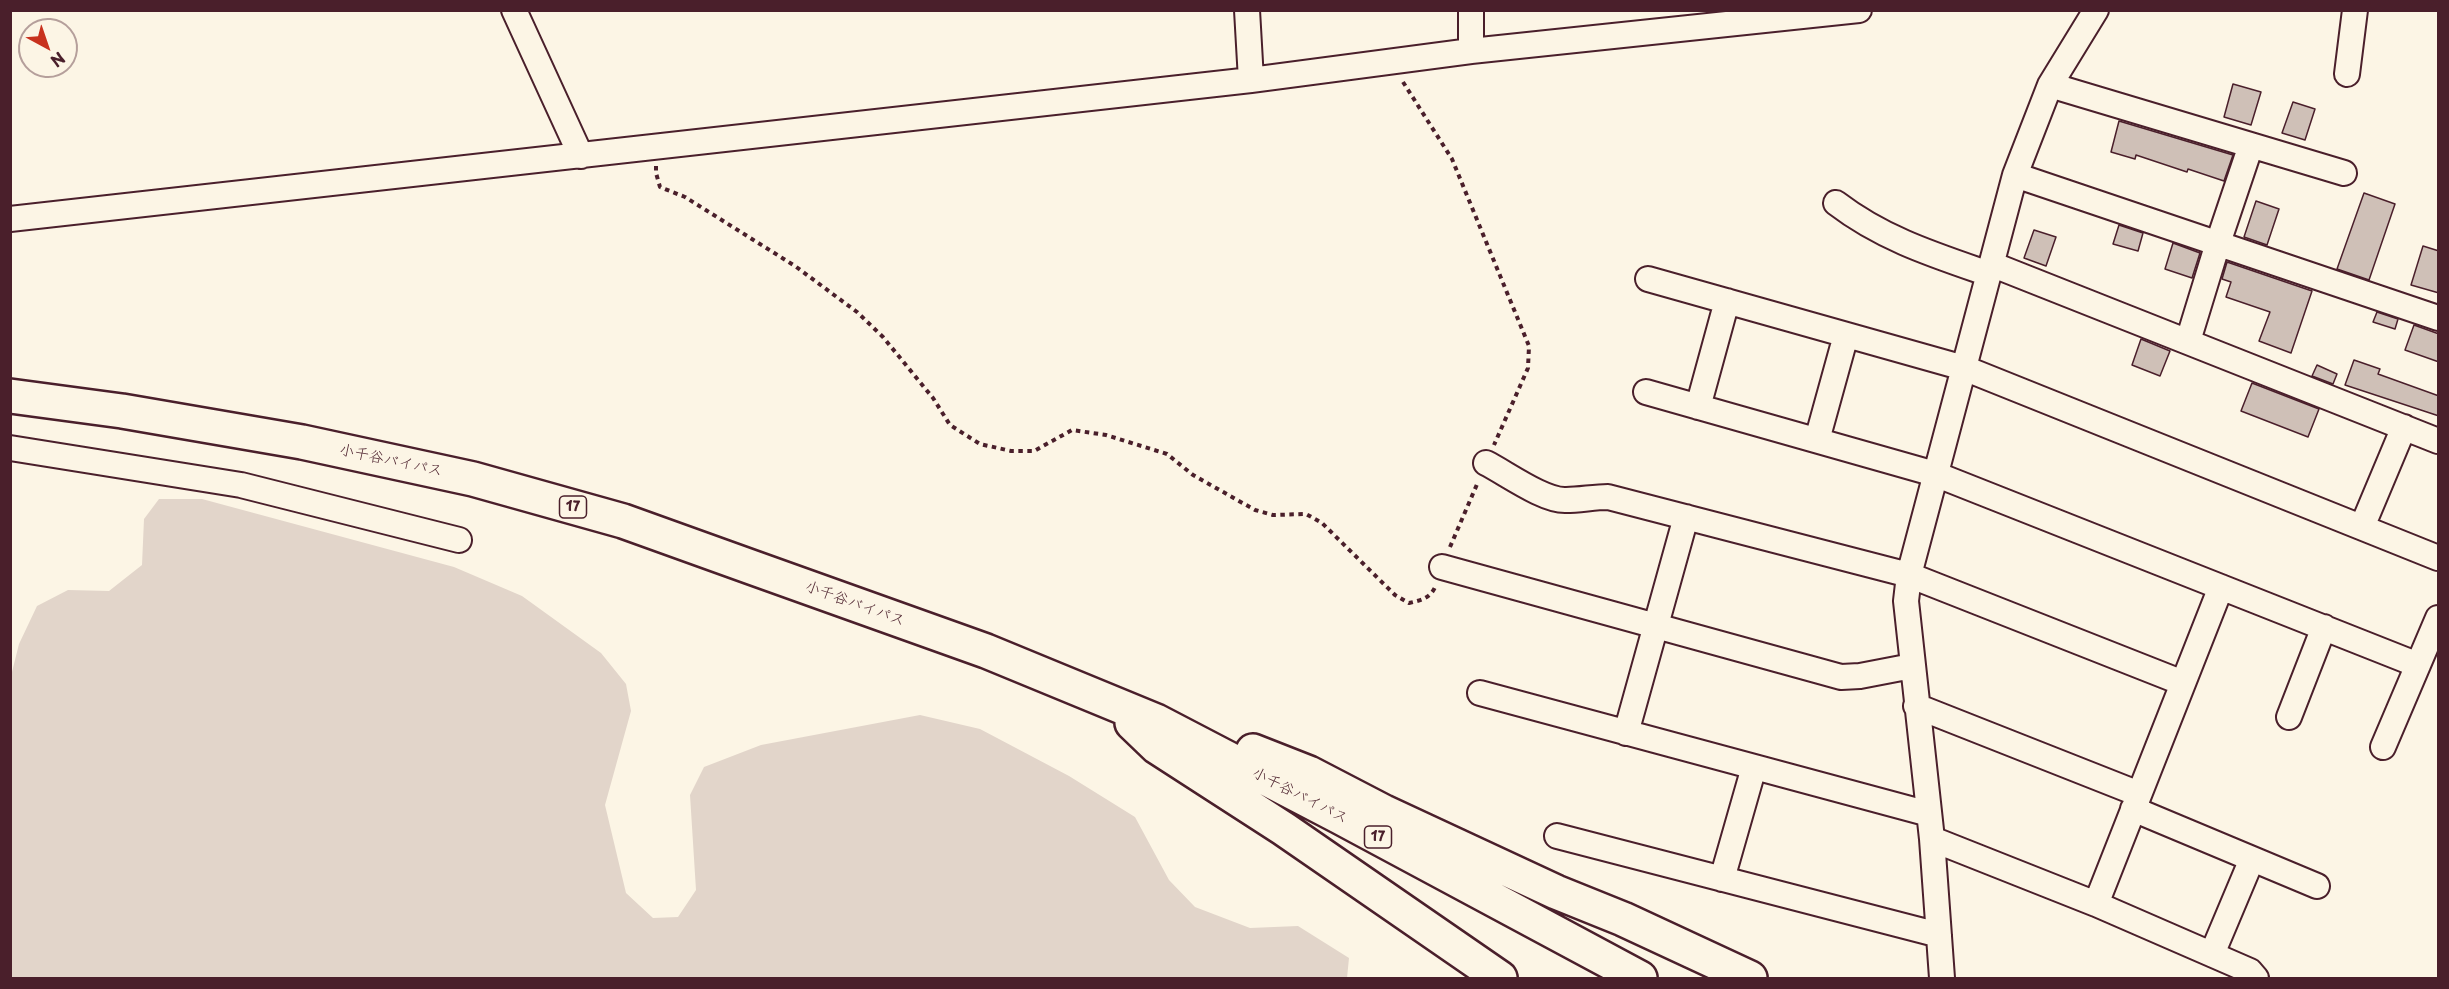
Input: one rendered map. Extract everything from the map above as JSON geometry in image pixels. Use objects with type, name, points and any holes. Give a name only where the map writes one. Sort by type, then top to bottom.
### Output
[{"type":"highway","name":"小千谷バイパス","points":[[10,396],[122,411],[302,442],[473,479],[623,521],[986,651],[1156,721],[1640,978]]},
{"type":"highway","points":[[1112,702],[1157,747],[1284,829],[1500,978]]},
{"type":"highway","points":[[1156,721],[1257,752],[1309,773],[1384,812],[1556,892],[1623,919],[1750,978]]},
{"type":"street","points":[[514,10],[581,156]]},
{"type":"street","points":[[1247,10],[1251,80]]},
{"type":"street","points":[[1471,10],[1471,51]]},
{"type":"street","points":[[10,219],[1251,80],[1471,51],[1675,20],[1859,10]]},
{"type":"street","points":[[1948,976],[1939,935],[1932,839],[1912,666],[1906,602],[1909,575],[2015,175],[2050,85],[2096,10]]},
{"type":"street","points":[[2347,74],[2355,10]]},
{"type":"street","points":[[2050,85],[2344,172]]},
{"type":"street","points":[[2188,341],[2251,145]]},
{"type":"street","points":[[2015,175],[2439,318]]},
{"type":"street","points":[[1836,203],[1862,223],[1906,245],[1990,269],[2188,341],[2439,441]]},
{"type":"street","points":[[1648,279],[1964,368],[2439,558]]},
{"type":"street","points":[[1698,407],[1727,301]]},
{"type":"street","points":[[1817,440],[1846,335]]},
{"type":"street","points":[[1647,392],[1935,474],[2418,665]]},
{"type":"street","points":[[2362,527],[2404,427]]},
{"type":"street","points":[[10,448],[241,485],[459,540]]},
{"type":"street","points":[[1486,463],[1550,497],[1565,500],[1608,497],[1909,575],[2183,683]]},
{"type":"street","points":[[1626,733],[1686,517]]},
{"type":"street","points":[[1442,567],[1841,677],[1860,676],[1912,666]]},
{"type":"street","points":[[2096,904],[2221,586]]},
{"type":"street","points":[[2383,747],[2439,618]]},
{"type":"street","points":[[2289,717],[2324,627]]},
{"type":"street","points":[[1480,693],[1929,814]]},
{"type":"street","points":[[1916,706],[2136,802],[2252,859],[2318,886]]},
{"type":"street","points":[[1722,879],[1754,767]]},
{"type":"street","points":[[1557,836],[1939,935]]},
{"type":"street","points":[[1932,839],[2096,904],[2250,970],[2256,978]]},
{"type":"street","points":[[2212,954],[2252,859]]},
{"type":"path","points":[[656,148],[656,173],[660,187],[685,196],[795,266],[857,312],[897,354],[933,398],[950,425],[980,444],[1011,451],[1034,451],[1072,430],[1106,435],[1167,454],[1193,475],[1255,510],[1272,515],[1306,514],[1322,523],[1395,595],[1409,603],[1423,600],[1433,592],[1528,368],[1529,346],[1452,159],[1389,61]]},
{"type":"shaded area","points":[[159,499],[202,499],[454,567],[522,596],[601,653],[626,684],[631,711],[605,805],[626,893],[653,918],[678,917],[696,890],[690,795],[704,767],[761,745],[920,715],[980,729],[1069,776],[1135,817],[1169,880],[1195,907],[1250,928],[1298,926],[1349,958],[1347,978],[11,978],[10,680],[19,644],[37,606],[68,590],[109,591],[142,565],[144,519]]},
{"type":"building","points":[[2233,84],[2261,92],[2251,125],[2224,117]]},
{"type":"building","points":[[2293,102],[2315,109],[2305,140],[2282,133]]},
{"type":"building","points":[[2119,121],[2233,155],[2224,181],[2188,169],[2187,172],[2136,155],[2135,159],[2111,152]]},
{"type":"building","points":[[2364,193],[2395,204],[2369,280],[2337,269]]},
{"type":"building","points":[[2256,201],[2279,209],[2267,245],[2244,237]]},
{"type":"building","points":[[2119,225],[2143,233],[2138,251],[2113,244]]},
{"type":"building","points":[[2034,230],[2056,237],[2046,266],[2024,258]]},
{"type":"building","points":[[2173,243],[2200,253],[2192,278],[2165,269]]},
{"type":"building","points":[[2423,246],[2439,251],[2439,293],[2411,285]]},
{"type":"building","points":[[2227,262],[2312,291],[2291,353],[2259,341],[2270,312],[2226,297],[2231,282],[2222,279]]},
{"type":"building","points":[[2377,312],[2398,319],[2395,329],[2373,322]]},
{"type":"building","points":[[2414,325],[2439,334],[2439,362],[2405,350]]},
{"type":"building","points":[[2141,339],[2170,351],[2160,376],[2132,365]]},
{"type":"building","points":[[2354,360],[2380,369],[2378,374],[2439,396],[2439,416],[2345,385]]},
{"type":"building","points":[[2317,365],[2337,374],[2333,384],[2312,376]]},
{"type":"building","points":[[2252,383],[2319,409],[2308,437],[2241,411]]}]
